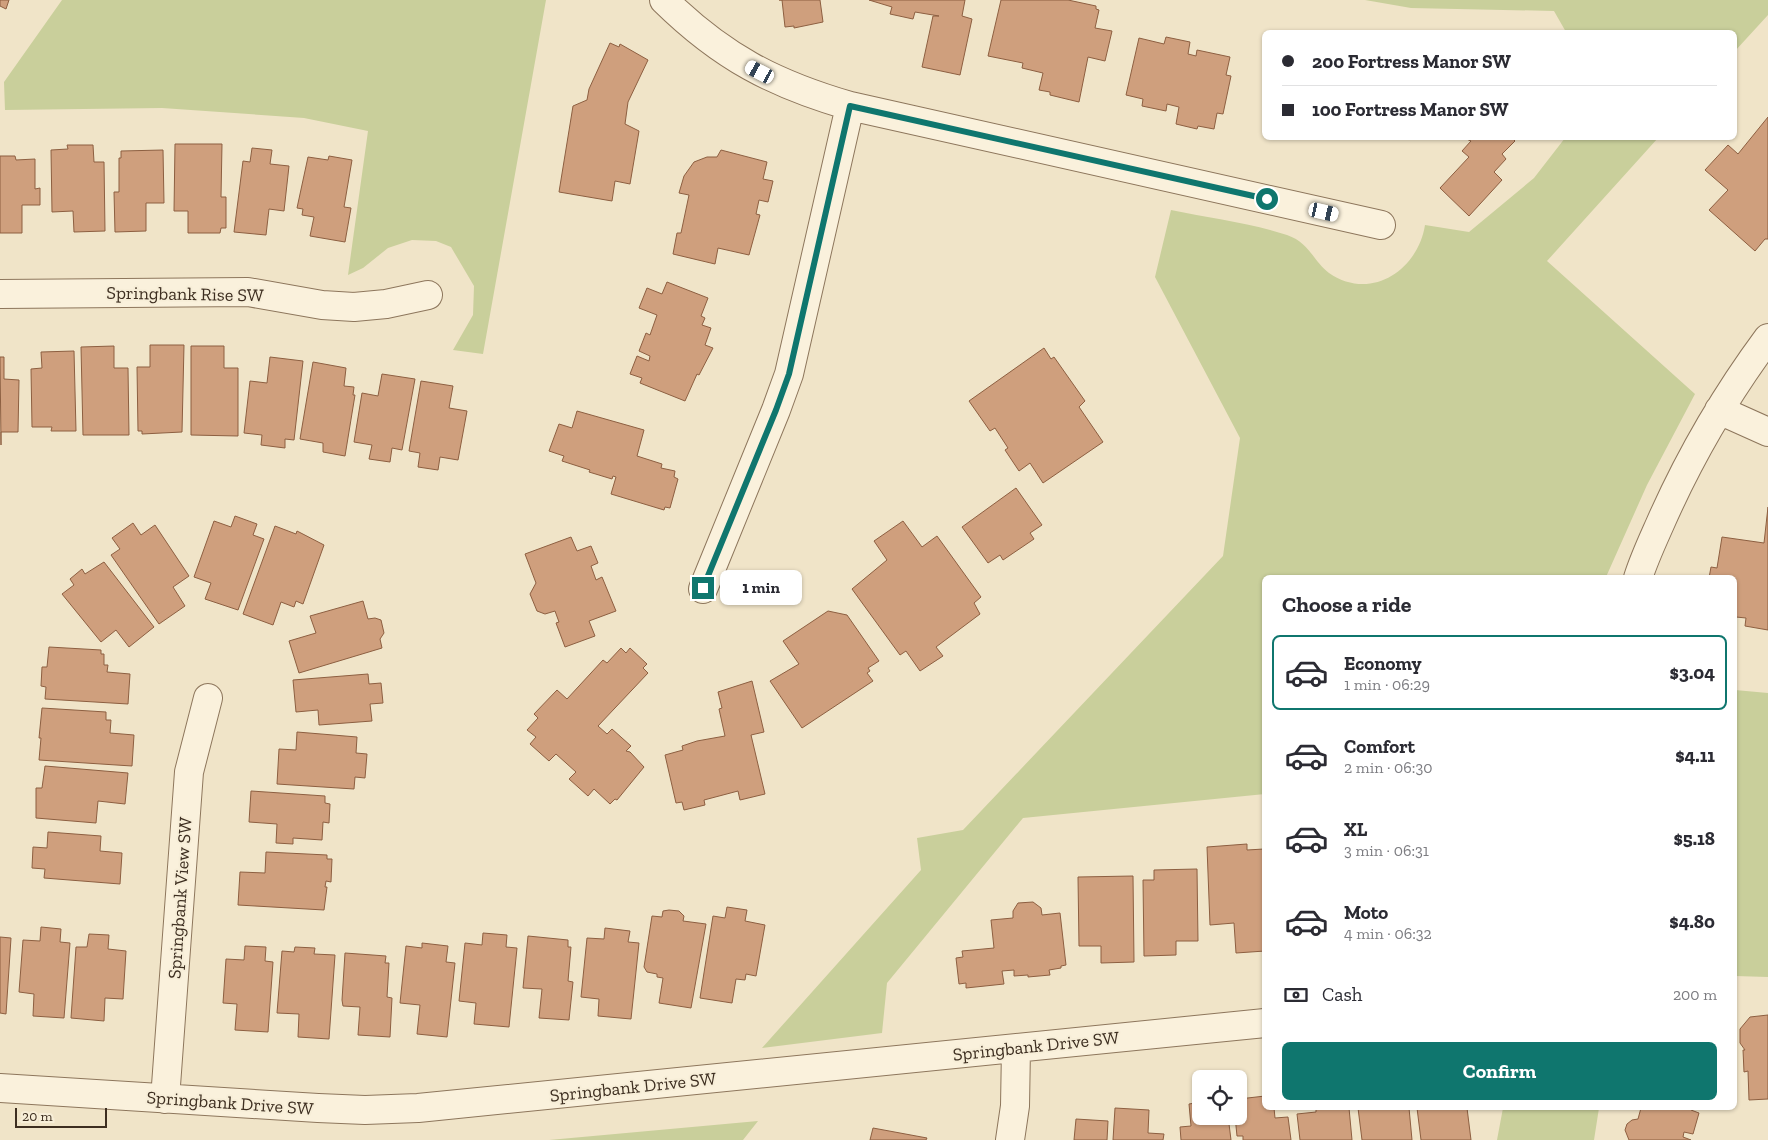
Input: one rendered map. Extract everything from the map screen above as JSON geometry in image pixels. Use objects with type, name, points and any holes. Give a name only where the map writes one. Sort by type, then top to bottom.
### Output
[{"type":"street","points":[[664,0],[713,44],[744,64],[776,81],[809,94],[850,106],[1381,225]]},
{"type":"street","points":[[703,588],[763,444],[789,374],[850,106]]},
{"type":"street","name":"Springbank Rise SW","points":[[0,294],[248,292],[322,305],[354,307],[386,304],[428,295]]},
{"type":"street","points":[[1639,575],[1676,488],[1719,410],[1768,338]]},
{"type":"street","points":[[1719,410],[1768,432]]},
{"type":"street","name":"Springbank View SW","points":[[165,1099],[189,772],[208,698]]},
{"type":"street","name":"Springbank Drive SW","points":[[0,1088],[365,1110],[418,1108],[1262,1022]]},
{"type":"street","points":[[1010,1140],[1015,1106],[1016,1048]]},
{"type":"green space","points":[[62,0],[546,0],[483,354],[453,350],[473,315],[474,286],[451,247],[436,241],[412,240],[388,248],[363,268],[348,275],[368,131],[304,118],[162,108],[5,110],[4,82]]},
{"type":"green space","points":[[1365,0],[1768,0],[1768,15],[1737,49],[1737,30],[1565,30],[1554,11],[1411,8]]},
{"type":"green space","points":[[1563,140],[1656,140],[1547,261],[1695,394],[1647,485],[1607,575],[1262,575],[1262,794],[1023,818],[887,983],[882,1033],[762,1048],[921,870],[917,838],[963,830],[1223,556],[1240,438],[1155,277],[1171,210],[1244,224],[1295,238],[1306,247],[1329,273],[1345,281],[1361,284],[1376,282],[1390,277],[1403,268],[1413,256],[1421,241],[1425,225],[1469,232],[1534,178]]},
{"type":"green space","points":[[1737,690],[1768,693],[1768,977],[1737,976]]},
{"type":"green space","points":[[1503,1110],[1599,1110],[1594,1140],[1497,1140]]},
{"type":"green space","points":[[758,1121],[743,1140],[549,1140]]},
{"type":"building","points":[[0,0],[9,0],[6,9],[0,6]]},
{"type":"building","points":[[782,0],[820,0],[823,22],[794,28],[794,26],[785,27]]},
{"type":"building","points":[[869,0],[965,0],[962,16],[972,19],[960,75],[922,67],[933,16],[939,16],[915,12],[913,19],[890,14],[892,7]]},
{"type":"building","points":[[1001,0],[1068,0],[1096,6],[1096,9],[1099,10],[1095,28],[1112,31],[1105,61],[1088,57],[1079,102],[1050,95],[1050,92],[1039,90],[1043,73],[1022,68],[1023,63],[988,56]]},
{"type":"building","points":[[1166,37],[1190,42],[1188,54],[1196,56],[1197,50],[1230,57],[1226,75],[1231,76],[1223,114],[1217,113],[1214,129],[1198,126],[1197,129],[1176,124],[1179,107],[1167,104],[1166,111],[1142,106],[1143,99],[1126,95],[1139,38],[1164,44]]},
{"type":"building","points":[[610,43],[619,47],[620,44],[648,60],[628,102],[625,124],[639,131],[630,184],[615,181],[612,201],[559,192],[573,106],[587,100],[589,89]]},
{"type":"building","points":[[1768,117],[1768,239],[1765,239],[1755,251],[1709,210],[1728,190],[1705,170],[1728,145],[1738,154]]},
{"type":"building","points":[[1469,140],[1515,141],[1502,154],[1506,159],[1494,172],[1502,180],[1469,216],[1440,188],[1469,157],[1462,151],[1471,141]]},
{"type":"building","points":[[175,144],[222,144],[221,197],[226,197],[226,228],[221,228],[220,233],[188,233],[188,211],[174,211]]},
{"type":"building","points":[[67,145],[93,145],[94,162],[104,162],[105,231],[74,232],[73,211],[52,212],[51,150],[68,149]]},
{"type":"building","points":[[252,148],[272,150],[270,164],[289,166],[284,211],[269,209],[266,235],[234,232],[243,161],[250,162]]},
{"type":"building","points":[[163,150],[164,203],[146,203],[146,231],[115,232],[114,192],[119,192],[119,158],[121,158],[121,151]]},
{"type":"building","points":[[721,150],[767,162],[763,179],[773,181],[768,202],[759,200],[756,214],[760,215],[749,255],[718,248],[715,264],[673,254],[677,233],[681,233],[689,195],[679,193],[684,176],[694,162],[707,157],[717,157]]},
{"type":"building","points":[[0,156],[15,156],[16,160],[35,159],[35,189],[40,188],[40,205],[22,205],[22,233],[0,233]]},
{"type":"building","points":[[329,156],[352,160],[344,207],[351,208],[345,242],[310,236],[314,217],[302,215],[303,209],[297,208],[308,157],[328,160]]},
{"type":"building","points":[[667,282],[708,298],[701,316],[705,318],[702,325],[711,328],[705,345],[713,348],[699,375],[697,374],[685,401],[640,383],[642,378],[630,374],[637,356],[649,361],[650,356],[639,351],[646,333],[650,335],[657,315],[639,308],[647,288],[662,294]]},
{"type":"building","points":[[150,345],[184,345],[182,432],[142,434],[142,431],[138,431],[137,367],[150,367]]},
{"type":"building","points":[[114,346],[114,368],[128,368],[129,435],[83,435],[81,347]]},
{"type":"building","points":[[191,346],[224,346],[224,368],[238,368],[238,436],[191,435]]},
{"type":"building","points":[[1044,348],[1051,359],[1054,357],[1085,401],[1079,407],[1103,442],[1043,483],[1030,463],[1019,471],[1005,450],[1008,448],[995,428],[990,431],[969,401]]},
{"type":"building","points":[[74,351],[76,431],[51,431],[52,427],[32,427],[31,369],[42,368],[41,352]]},
{"type":"building","points":[[0,357],[4,357],[4,379],[19,380],[18,432],[1,432],[1,445]]},
{"type":"building","points":[[270,357],[303,361],[294,440],[285,439],[285,448],[261,445],[262,435],[244,433],[250,381],[267,383]]},
{"type":"building","points":[[313,362],[346,368],[344,386],[354,387],[353,395],[355,395],[345,456],[323,452],[323,443],[300,439]]},
{"type":"building","points":[[382,374],[415,379],[402,450],[392,448],[390,462],[369,459],[372,445],[354,442],[362,393],[378,396]]},
{"type":"building","points":[[421,381],[453,386],[449,408],[467,411],[458,460],[440,457],[438,470],[418,467],[420,453],[409,451]]},
{"type":"building","points":[[577,411],[644,430],[637,456],[662,464],[661,468],[675,471],[674,477],[678,479],[670,508],[665,507],[664,510],[611,494],[616,477],[613,476],[612,479],[589,472],[590,470],[562,461],[564,456],[549,451],[559,424],[572,428]]},
{"type":"building","points":[[1016,488],[1042,525],[1030,533],[1034,539],[1003,560],[1000,555],[988,563],[962,527]]},
{"type":"building","points":[[1768,507],[1768,630],[1745,626],[1746,618],[1737,617],[1737,575],[1710,575],[1711,567],[1717,568],[1722,537],[1764,543]]},
{"type":"building","points":[[235,516],[257,524],[253,535],[264,539],[238,610],[205,599],[211,583],[194,577],[214,521],[231,527]]},
{"type":"building","points":[[903,521],[922,547],[937,536],[981,597],[974,603],[980,614],[936,647],[943,656],[920,671],[906,651],[900,655],[852,589],[887,560],[874,541]]},
{"type":"building","points":[[133,523],[141,535],[155,525],[189,576],[173,587],[185,606],[159,624],[111,555],[120,549],[112,538]]},
{"type":"building","points":[[275,526],[296,534],[297,531],[324,545],[303,604],[296,601],[294,607],[281,602],[273,625],[243,614]]},
{"type":"building","points":[[571,537],[577,551],[591,546],[598,563],[591,566],[596,580],[602,577],[616,611],[589,621],[595,636],[565,647],[556,623],[559,622],[555,611],[545,614],[537,611],[530,594],[536,583],[525,554]]},
{"type":"building","points":[[104,562],[154,627],[129,647],[116,630],[101,642],[62,594],[74,585],[70,579],[82,569],[85,574]]},
{"type":"building","points":[[363,601],[368,619],[375,618],[381,620],[384,633],[380,639],[382,648],[299,673],[289,641],[316,633],[310,616]]},
{"type":"building","points":[[828,611],[847,615],[879,661],[868,668],[870,671],[867,673],[873,681],[802,728],[770,681],[799,664],[783,641]]},
{"type":"building","points":[[49,647],[101,650],[101,654],[104,654],[104,665],[108,665],[107,672],[130,674],[128,704],[45,699],[46,687],[41,686],[42,667],[47,667]]},
{"type":"building","points":[[621,648],[626,653],[630,648],[647,664],[643,668],[648,673],[598,726],[607,734],[612,729],[631,746],[626,751],[630,752],[644,767],[617,800],[615,799],[610,804],[594,789],[588,796],[569,779],[576,772],[556,754],[549,761],[530,744],[536,737],[527,730],[538,718],[534,714],[557,690],[567,699],[603,660],[607,663]]},
{"type":"building","points":[[368,674],[369,684],[381,683],[383,703],[370,704],[372,721],[319,725],[318,710],[296,712],[293,680]]},
{"type":"building","points":[[752,681],[764,732],[751,735],[765,794],[740,800],[738,791],[704,800],[705,805],[684,810],[682,802],[676,803],[665,755],[683,750],[682,746],[697,741],[725,736],[719,709],[722,708],[718,692]]},
{"type":"building","points":[[42,708],[106,712],[106,720],[111,720],[110,733],[134,735],[132,766],[39,760]]},
{"type":"building","points":[[297,732],[357,737],[356,753],[367,754],[365,778],[355,777],[354,789],[277,784],[279,749],[296,750]]},
{"type":"building","points":[[45,766],[128,773],[125,804],[98,801],[96,823],[36,818],[36,788],[42,788]]},
{"type":"building","points":[[251,791],[325,796],[325,803],[330,804],[329,823],[323,822],[322,840],[293,838],[293,844],[276,843],[277,824],[249,822]]},
{"type":"building","points":[[48,832],[101,836],[100,851],[122,853],[120,884],[44,878],[45,869],[32,868],[33,847],[47,848]]},
{"type":"building","points":[[1247,844],[1247,850],[1262,849],[1262,951],[1236,953],[1234,923],[1210,925],[1207,847]]},
{"type":"building","points":[[266,852],[327,855],[327,859],[332,859],[331,882],[326,881],[325,887],[327,887],[324,910],[238,905],[240,872],[265,873]]},
{"type":"building","points":[[1197,869],[1198,941],[1176,941],[1176,955],[1144,956],[1143,880],[1154,880],[1154,870]]},
{"type":"building","points":[[1133,876],[1134,962],[1101,963],[1101,946],[1079,946],[1078,877]]},
{"type":"building","points":[[1033,902],[1041,908],[1042,915],[1060,913],[1066,965],[1049,970],[1050,975],[1014,976],[1014,970],[1002,971],[1004,984],[966,988],[966,983],[959,984],[956,958],[963,957],[962,951],[994,948],[991,920],[1013,918],[1013,911],[1018,903]]},
{"type":"building","points":[[727,907],[747,910],[745,921],[765,925],[756,976],[746,974],[745,980],[736,979],[732,1003],[700,998],[713,916],[725,918]]},
{"type":"building","points":[[663,911],[679,911],[684,916],[683,921],[706,924],[691,1008],[659,1003],[663,978],[657,977],[657,974],[647,972],[644,967],[652,916],[662,917]]},
{"type":"building","points":[[41,927],[61,929],[60,942],[70,943],[64,1018],[33,1016],[34,994],[19,992],[23,940],[40,941]]},
{"type":"building","points":[[605,928],[630,931],[628,942],[639,943],[631,1019],[598,1016],[599,999],[581,997],[587,938],[604,939]]},
{"type":"building","points":[[483,933],[507,935],[506,947],[517,948],[509,1027],[474,1024],[476,1003],[459,1001],[465,943],[482,945]]},
{"type":"building","points":[[89,934],[109,935],[108,949],[126,951],[123,999],[105,998],[104,1021],[71,1018],[76,947],[87,947]]},
{"type":"building","points":[[528,936],[568,940],[568,947],[571,947],[568,981],[573,982],[569,1020],[539,1018],[542,989],[523,988]]},
{"type":"building","points":[[0,937],[11,938],[6,1014],[0,1013]]},
{"type":"building","points":[[422,943],[448,946],[446,962],[455,963],[447,1037],[417,1034],[420,1005],[400,1003],[406,946],[422,948]]},
{"type":"building","points":[[245,946],[266,947],[265,961],[273,962],[268,1032],[235,1030],[237,1004],[223,1003],[226,959],[244,960]]},
{"type":"building","points":[[295,947],[315,948],[314,954],[335,955],[329,1039],[298,1037],[299,1014],[277,1013],[282,951],[294,952]]},
{"type":"building","points":[[345,953],[386,956],[385,963],[389,963],[387,997],[392,998],[390,1037],[358,1035],[360,1007],[343,1006],[342,1000]]},
{"type":"building","points":[[1768,1015],[1768,1099],[1749,1100],[1748,1071],[1744,1072],[1743,1050],[1745,1050],[1740,1043],[1740,1029],[1750,1017]]},
{"type":"building","points":[[1262,1096],[1262,1110],[1274,1110],[1275,1118],[1288,1117],[1291,1140],[1243,1140],[1243,1136],[1237,1136],[1236,1125],[1247,1125],[1247,1098]]},
{"type":"building","points":[[1189,1104],[1192,1104],[1192,1125],[1229,1125],[1231,1140],[1181,1140],[1180,1127],[1191,1126]]},
{"type":"building","points":[[1115,1108],[1149,1110],[1148,1133],[1164,1134],[1163,1140],[1113,1140]]},
{"type":"building","points":[[1316,1110],[1349,1110],[1352,1140],[1300,1140],[1297,1114],[1316,1112]]},
{"type":"building","points":[[1358,1110],[1409,1110],[1412,1140],[1362,1140]]},
{"type":"building","points":[[1417,1110],[1467,1110],[1471,1140],[1421,1140]]},
{"type":"building","points":[[1640,1110],[1691,1110],[1699,1113],[1693,1134],[1684,1132],[1683,1137],[1691,1140],[1629,1140],[1625,1130],[1627,1124],[1632,1120],[1638,1119]]},
{"type":"building","points":[[1076,1119],[1108,1121],[1107,1140],[1074,1140]]},
{"type":"building","points":[[873,1128],[927,1138],[926,1140],[870,1140]]},
{"type":"route","points":[[703,588],[789,374],[850,106],[1267,199]]}]
